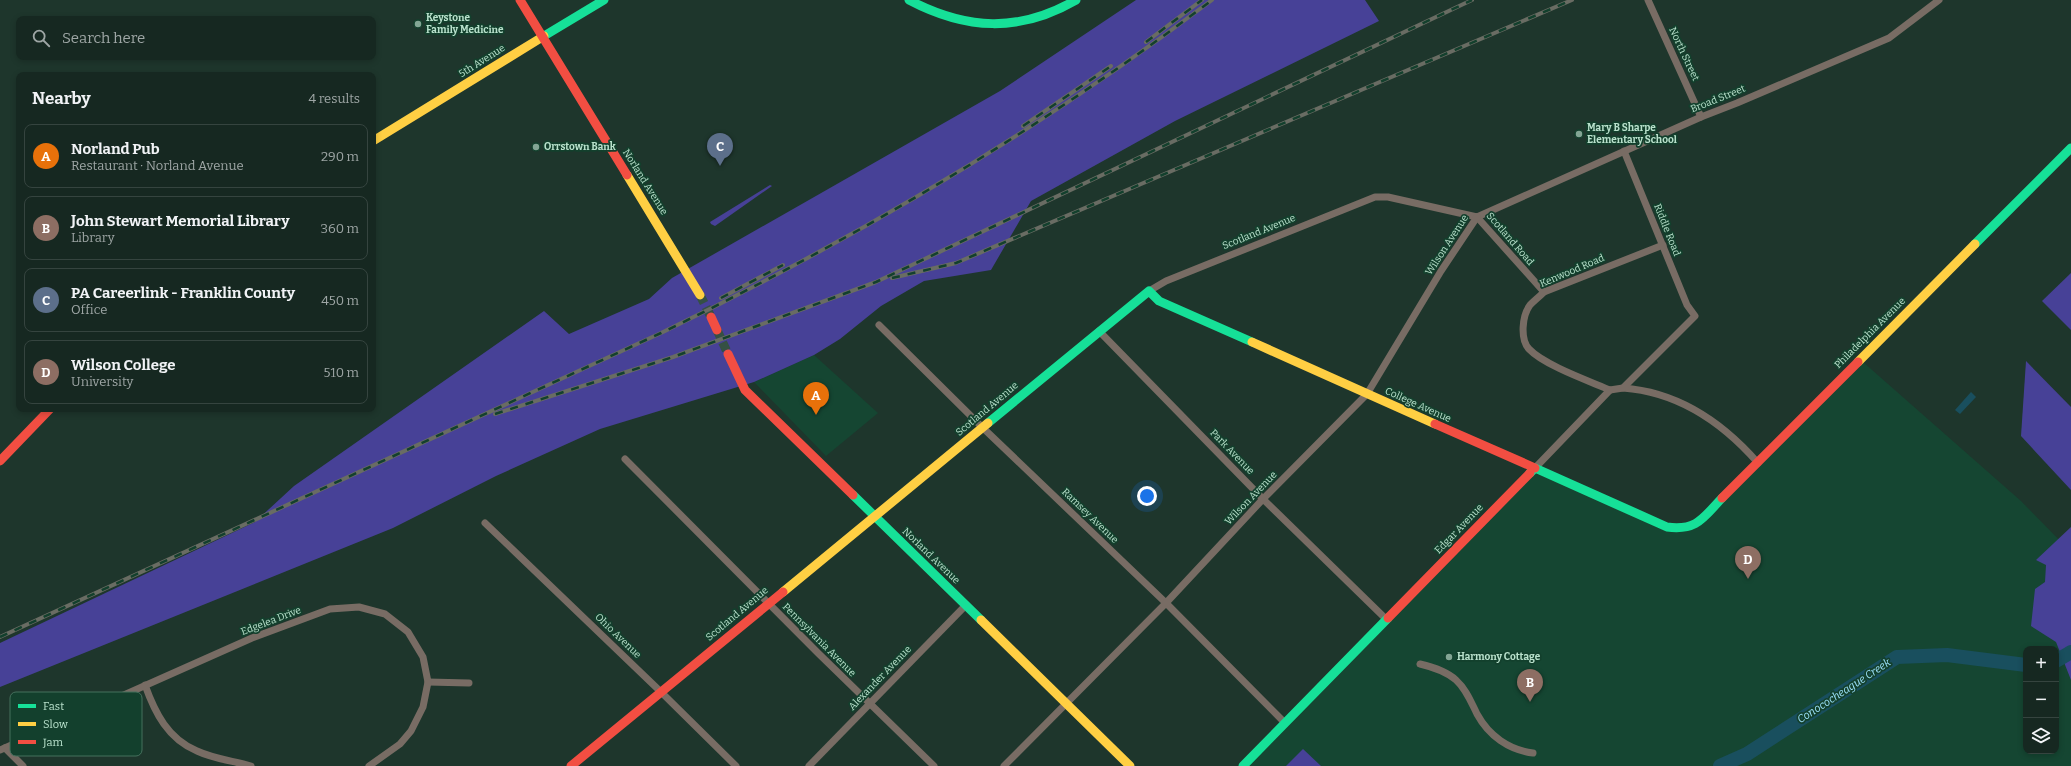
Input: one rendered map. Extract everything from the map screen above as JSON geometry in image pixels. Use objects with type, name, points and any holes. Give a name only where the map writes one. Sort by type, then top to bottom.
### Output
[{"type":"main road","name":"Norland Avenue","points":[[520,0],[700,295]]},
{"type":"main road","name":"5th Avenue","points":[[376,139],[604,0]]},
{"type":"main road","points":[[909,0],[939,15],[981,24],[1006,23],[1036,18],[1060,9],[1076,0]]},
{"type":"main road","name":"Philadelphia Avenue","points":[[1682,529],[1693,526],[1703,519],[2071,148]]},
{"type":"main road","name":"Scotland Avenue","points":[[571,766],[1149,291]]},
{"type":"main road","name":"College Avenue","points":[[1149,291],[1159,301],[1366,394],[1661,525],[1672,529],[1682,529]]},
{"type":"main road","points":[[711,317],[717,330]]},
{"type":"main road","name":"Norland Avenue","points":[[728,354],[745,390],[1130,766]]},
{"type":"main road","points":[[0,462],[47,412]]},
{"type":"main road","name":"Edgar Avenue","points":[[1243,766],[1535,468]]},
{"type":"street","name":"North Street","points":[[1648,0],[1701,117]]},
{"type":"street","name":"Broad Street","points":[[1477,217],[1701,117],[1889,38],[1939,0]]},
{"type":"street","name":"Riddle Road","points":[[1623,388],[1695,316],[1687,305],[1624,151]]},
{"type":"street","name":"Scotland Avenue","points":[[1149,291],[1166,281],[1376,197],[1388,197],[1477,217]]},
{"type":"street","name":"Scotland Road","points":[[1477,217],[1544,292]]},
{"type":"street","name":"Wilson Avenue","points":[[1004,766],[1166,603],[1263,499],[1366,394],[1441,271],[1477,217]]},
{"type":"street","name":"Kenwood Road","points":[[1610,390],[1541,359],[1528,349],[1524,338],[1524,321],[1530,306],[1544,292],[1663,245]]},
{"type":"street","name":"Ramsey Avenue","points":[[879,324],[982,427],[1166,603],[1285,724]]},
{"type":"street","name":"Park Avenue","points":[[1099,331],[1263,499],[1387,620]]},
{"type":"street","points":[[1610,390],[1623,388],[1651,392],[1694,409],[1733,436],[1758,463]]},
{"type":"street","name":"Edgar Avenue","points":[[1535,468],[1610,390]]},
{"type":"street","name":"Pennsylvania Avenue","points":[[625,460],[869,704],[934,766]]},
{"type":"street","name":"Ohio Avenue","points":[[485,523],[736,766]]},
{"type":"street","name":"Alexander Avenue","points":[[809,766],[966,605]]},
{"type":"street","name":"Edgelea Drive","points":[[129,692],[252,638],[330,609],[346,606],[360,607],[385,614],[408,632],[423,657],[428,682],[423,707],[411,731],[400,744],[375,765]]},
{"type":"street","points":[[1420,664],[1441,670],[1457,681],[1466,693],[1482,723],[1496,738],[1516,750],[1533,753]]},
{"type":"street","points":[[428,682],[468,683]]},
{"type":"street","points":[[145,685],[158,717],[180,742],[197,752],[251,766]]},
{"type":"street","points":[[2,749],[10,755]]},
{"type":"street","points":[[11,756],[23,766]]},
{"type":"shaded area","points":[[1136,0],[1365,0],[1379,21],[1175,121],[1031,201],[991,270],[924,281],[881,306],[840,339],[814,355],[754,382],[600,429],[496,476],[393,528],[0,687],[0,643],[255,522],[294,486],[544,311],[569,334],[649,299],[672,278],[1000,91]]},
{"type":"shaded area","points":[[770,185],[772,186],[715,226],[711,224],[710,222]]},
{"type":"shaded area","points":[[2071,273],[2071,330],[2042,301]]},
{"type":"shaded area","points":[[814,355],[878,413],[826,456],[754,382]]},
{"type":"shaded area","points":[[2026,361],[2071,407],[2071,490],[2021,436]]},
{"type":"shaded area","points":[[1863,362],[2021,501],[2071,552],[2071,766],[1243,766],[1535,468],[1661,525],[1688,528]]},
{"type":"shaded area","points":[[2071,527],[2071,680],[2059,646],[2056,642],[2031,626],[2035,589],[2045,582],[2046,565],[2036,560]]},
{"type":"shaded area","points":[[1303,749],[1321,766],[1286,766]]},
{"type":"water","points":[[1971,392],[1976,397],[1960,414],[1955,410]]},
{"type":"waterway","name":"Conococheague Creek","points":[[2059,659],[2071,652]]},
{"type":"waterway","name":"Conococheague Creek","points":[[1720,766],[1747,754],[1897,657],[1947,655],[2023,665]]},
{"type":"tunnel","points":[[700,295],[711,317]]},
{"type":"tunnel","points":[[717,330],[728,354]]},
{"type":"railway","points":[[1146,42],[1202,0]]},
{"type":"railway","points":[[0,637],[661,333],[805,260],[945,180],[1013,138],[1081,94],[1212,0]]},
{"type":"railway","points":[[495,414],[673,357],[876,282],[1472,0]]},
{"type":"railway","points":[[892,278],[956,263],[1572,0]]},
{"type":"railway","points":[[1023,126],[1111,66]]},
{"type":"railway","points":[[721,298],[783,265]]},
{"type":"traffic: fast","points":[[544,36],[604,0]]},
{"type":"traffic: fast","points":[[909,0],[930,10],[951,17],[972,22],[992,24],[1034,18],[1055,11],[1076,0]]},
{"type":"traffic: fast","points":[[1975,244],[2071,148]]},
{"type":"traffic: fast","points":[[988,423],[1149,291],[1159,301],[1252,342]]},
{"type":"traffic: fast","points":[[1530,473],[1535,468],[1667,527],[1686,527],[1699,522],[1722,498]]},
{"type":"traffic: fast","points":[[853,495],[981,620]]},
{"type":"traffic: fast","points":[[1243,766],[1388,618]]},
{"type":"traffic: slow","points":[[376,139],[544,36]]},
{"type":"traffic: slow","points":[[627,175],[700,295]]},
{"type":"traffic: slow","points":[[1858,362],[1975,244]]},
{"type":"traffic: slow","points":[[1252,342],[1435,424]]},
{"type":"traffic: slow","points":[[783,592],[988,423]]},
{"type":"traffic: slow","points":[[981,620],[1130,766]]},
{"type":"traffic: jam","points":[[520,0],[627,175]]},
{"type":"traffic: jam","points":[[711,317],[717,330]]},
{"type":"traffic: jam","points":[[728,354],[745,390],[853,495]]},
{"type":"traffic: jam","points":[[1722,498],[1858,362]]},
{"type":"traffic: jam","points":[[0,461],[47,412]]},
{"type":"traffic: jam","points":[[1435,424],[1535,468]]},
{"type":"traffic: jam","points":[[1388,618],[1530,473]]},
{"type":"traffic: jam","points":[[571,766],[783,592]]},
{"type":"place","name":"Keystone Family Medicine","points":[[418,24]]},
{"type":"place","name":"Mary B Sharpe Elementary School","points":[[1579,134]]},
{"type":"place","name":"Orrstown Bank","points":[[536,147]]},
{"type":"place","name":"PA Careerlink - Franklin County","points":[[720,166]]},
{"type":"place","name":"Norland Pub","points":[[816,415]]},
{"type":"place","name":"Wilson College","points":[[1748,579]]},
{"type":"place","name":"Harmony Cottage","points":[[1449,657]]},
{"type":"place","name":"John Stewart Memorial Library","points":[[1530,702]]}]
